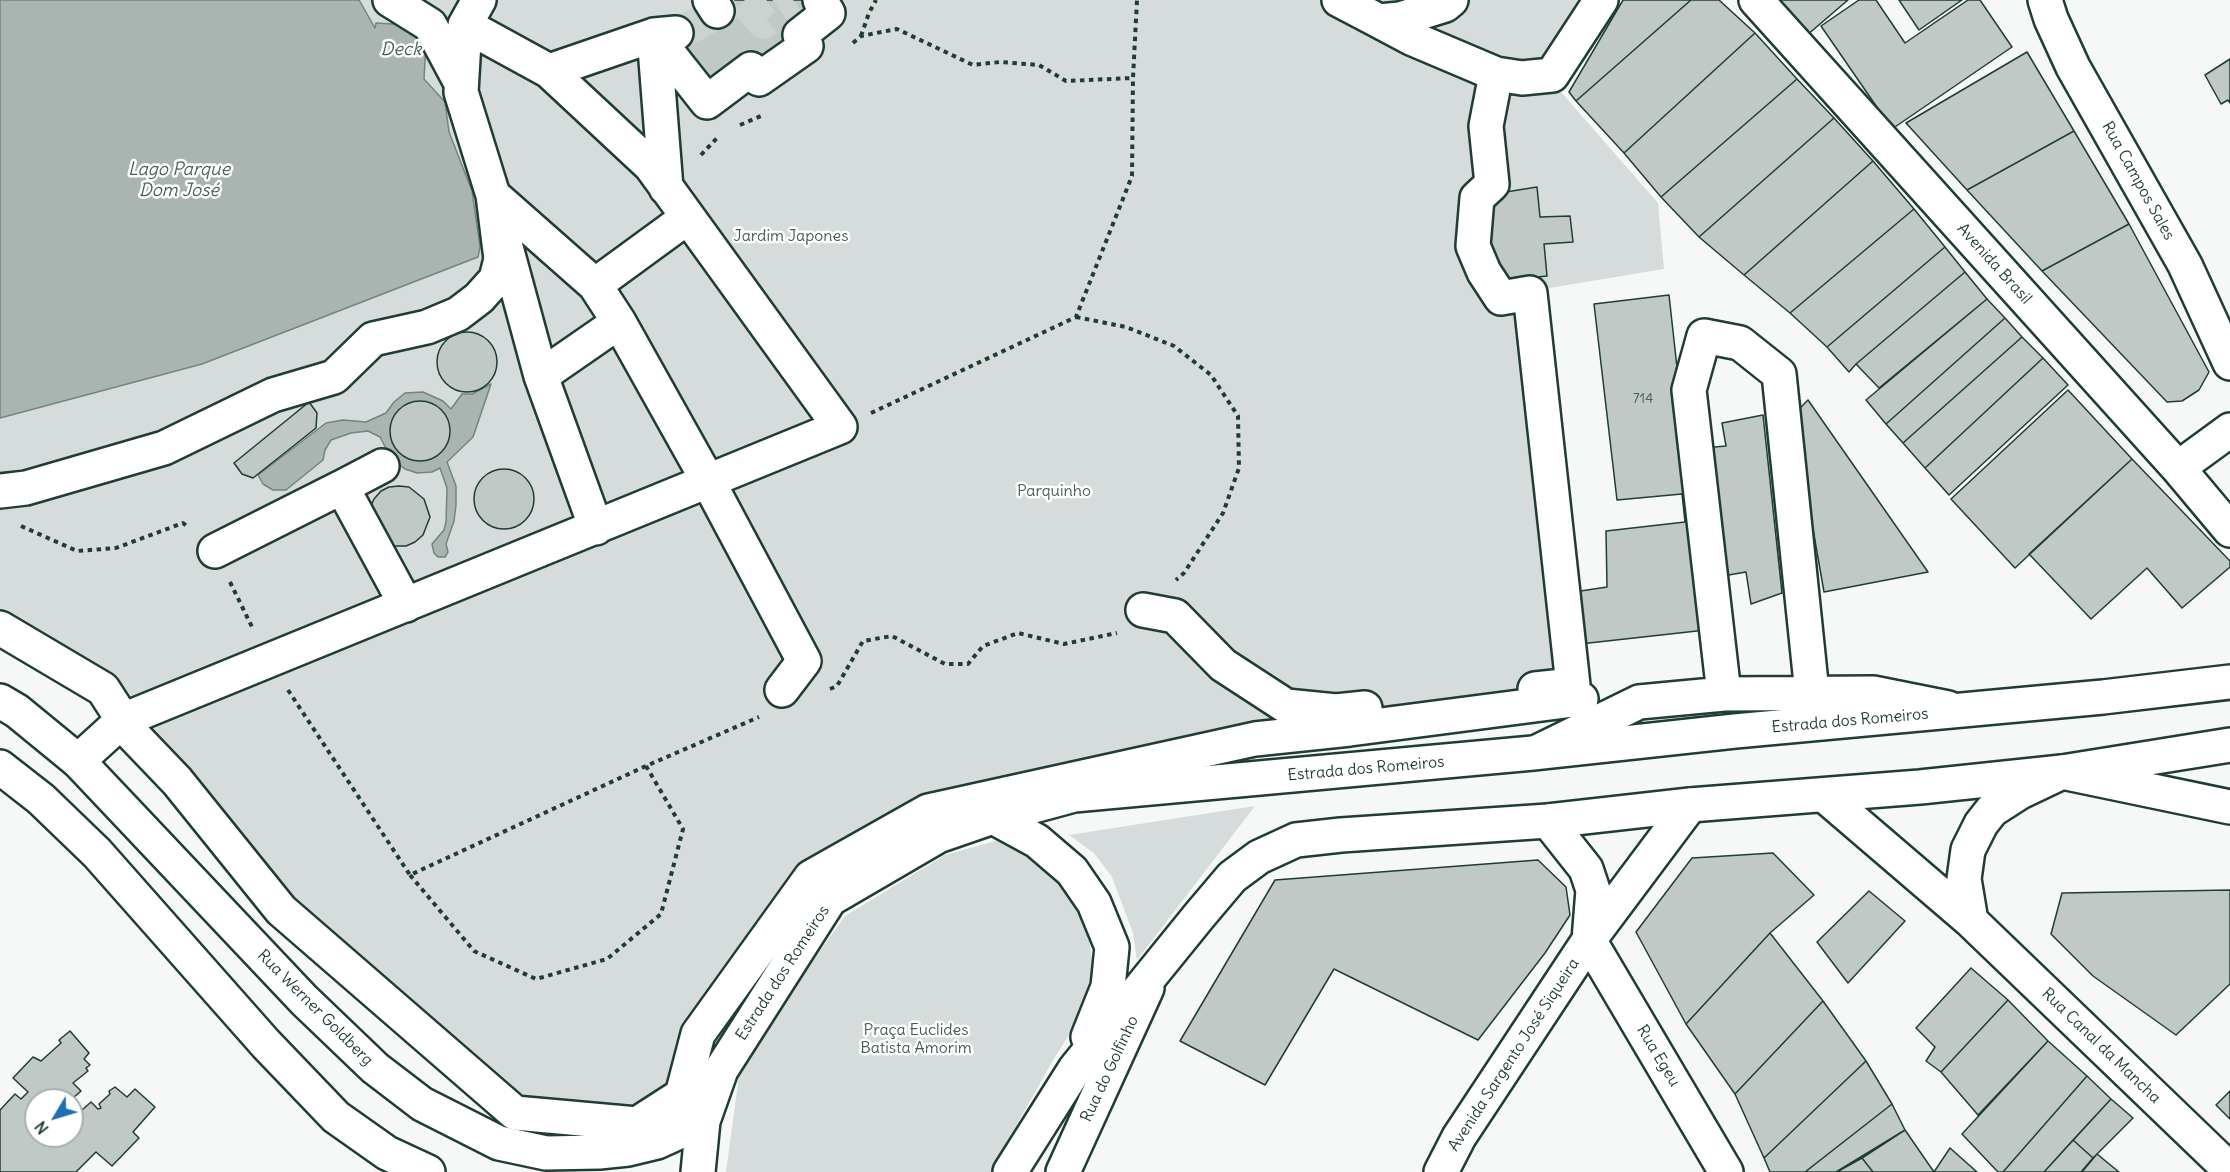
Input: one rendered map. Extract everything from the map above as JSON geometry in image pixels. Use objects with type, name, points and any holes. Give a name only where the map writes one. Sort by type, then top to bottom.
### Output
[{"type":"street","points":[[390,0],[430,25],[461,83]]},
{"type":"street","points":[[667,33],[707,102],[751,69],[759,79],[806,46],[800,34],[828,13],[820,0]]},
{"type":"street","points":[[1339,0],[1411,38],[1496,74],[1522,78],[1552,75],[1601,0]]},
{"type":"street","points":[[1379,21],[1400,19],[1451,0]]},
{"type":"street","name":"Avenida Brasil","points":[[1756,0],[2178,468],[2230,530]]},
{"type":"street","name":"Rua Campos Sales","points":[[2045,0],[2051,20],[2073,67],[2185,265],[2230,363]]},
{"type":"street","points":[[78,761],[123,720],[596,528],[840,427],[651,166],[549,71],[472,12],[461,92],[493,195],[541,376],[596,528]]},
{"type":"street","points":[[549,71],[667,33]]},
{"type":"street","points":[[667,33],[679,205]]},
{"type":"street","points":[[1143,610],[1175,616],[1223,665],[1286,706],[1336,711],[1573,685],[1530,293],[1501,298],[1484,272],[1473,246],[1477,198],[1492,184],[1486,126],[1496,74]]},
{"type":"street","points":[[493,195],[595,285],[619,322],[804,662],[782,690]]},
{"type":"street","points":[[0,491],[26,488],[164,448],[273,395],[334,377],[373,339],[426,327],[458,314],[479,298],[496,279],[501,259],[493,195]]},
{"type":"street","points":[[595,285],[679,205]]},
{"type":"street","points":[[541,376],[619,322]]},
{"type":"street","points":[[1724,694],[1689,390],[1704,336],[1740,343],[1779,375],[1812,693]]},
{"type":"street","points":[[2178,468],[2230,430]]},
{"type":"street","points":[[215,551],[382,466]]},
{"type":"street","points":[[342,487],[406,605]]},
{"type":"street","points":[[0,628],[103,689],[132,734],[177,781],[281,910],[515,1113],[637,1124],[682,1095],[698,1034],[811,877],[928,811],[1255,739],[1581,699]]},
{"type":"street","name":"Estrada dos Romeiros","points":[[698,1172],[703,1121],[721,1070],[830,899],[938,836],[993,817],[1074,795],[1533,753],[2230,682]]},
{"type":"street","points":[[1533,753],[1639,702],[1724,694],[1873,693],[1962,710]]},
{"type":"street","name":"Rua Werner Goldberg","points":[[0,700],[17,711],[78,761],[304,1000],[375,1068],[422,1104],[498,1143],[597,1162],[628,1149],[657,1143],[703,1121]]},
{"type":"street","points":[[1010,1172],[1075,1069],[1232,877],[1259,857],[1296,840],[1548,821],[1690,805],[1920,787],[2062,771],[2230,745]]},
{"type":"street","points":[[0,766],[55,811],[97,853],[266,1044],[336,1117],[387,1153],[429,1172]]},
{"type":"street","points":[[1971,921],[1964,879],[1968,850],[1981,824],[1992,810],[2020,792],[2062,771],[2230,807]]},
{"type":"street","name":"Rua Canal da Mancha","points":[[1824,795],[1971,921],[2230,1170]]},
{"type":"street","name":"Avenida Sargento José Siqueira","points":[[1441,1172],[1459,1137],[1589,940],[1690,805]]},
{"type":"street","points":[[993,817],[1037,841],[1072,871],[1094,903],[1112,947],[1108,987],[1075,1069]]},
{"type":"street","name":"Avenida Sargento José Siqueira","points":[[1548,821],[1586,869],[1593,890],[1589,940]]},
{"type":"street","name":"Rua Egeu","points":[[1589,940],[1726,1172]]},
{"type":"street","name":"Rua do Golfinho","points":[[1063,1172],[1157,967]]},
{"type":"path","points":[[861,36],[876,0]]},
{"type":"path","points":[[1076,317],[1132,176],[1137,0]]},
{"type":"path","points":[[844,50],[861,36],[897,29],[973,65],[1000,62],[1039,65],[1066,81],[1133,78]]},
{"type":"path","points":[[731,129],[762,116]]},
{"type":"path","points":[[679,205],[697,159],[721,133]]},
{"type":"path","points":[[410,875],[646,766],[763,715],[782,690],[817,695],[837,686],[863,641],[892,636],[945,664],[968,664],[983,646],[1018,633],[1064,644],[1118,633],[1184,573],[1223,513],[1239,468],[1238,416],[1210,375],[1174,346],[1126,327],[1076,317],[840,427]]},
{"type":"path","points":[[11,522],[77,551],[116,548],[183,523],[215,551],[269,661],[410,875],[474,951],[537,979],[607,959],[661,914],[683,829],[646,766]]},
{"type":"green space","points":[[0,0],[1615,0],[1561,92],[1658,203],[1664,269],[1543,289],[1588,693],[1347,726],[806,876],[677,1090],[637,1119],[518,1108],[284,907],[137,733],[0,625]]},
{"type":"green space","points":[[1255,806],[1137,960],[1133,933],[1112,877],[1094,853],[1069,835]]},
{"type":"green space","name":"Praça Euclides Batista Amorim","points":[[999,840],[1065,880],[1086,920],[1097,991],[1053,1060],[990,1172],[726,1172],[741,1061],[845,916],[945,855]]},
{"type":"water","name":"Lago Parque Dom José","points":[[0,0],[359,0],[375,28],[376,23],[427,26],[424,79],[445,102],[449,132],[472,191],[480,247],[478,257],[202,364],[0,418]]},
{"type":"water","points":[[491,384],[473,437],[447,462],[456,486],[456,505],[454,521],[446,544],[448,552],[445,557],[438,557],[434,553],[432,544],[444,530],[446,522],[447,488],[440,468],[432,472],[417,473],[405,469],[391,458],[380,437],[368,431],[351,433],[331,440],[325,450],[323,460],[286,490],[273,490],[263,484],[258,475],[326,423],[343,420],[366,422],[386,413],[405,393],[423,392],[443,401],[451,409],[462,394],[472,394]]},
{"type":"building","points":[[723,0],[803,0],[812,12],[792,40],[709,90],[671,38],[725,2]]},
{"type":"building","points":[[1623,0],[1691,0],[1576,101],[1569,92]]},
{"type":"building","points":[[1691,0],[1719,0],[1755,33],[1624,153],[1576,101]]},
{"type":"building","points":[[1778,0],[1848,0],[1806,36]]},
{"type":"building","points":[[1859,0],[1876,0],[1905,43],[1968,0],[1980,0],[2012,47],[1892,129],[1821,26]]},
{"type":"building","points":[[1899,0],[1962,0],[1919,30]]},
{"type":"building","points":[[1755,33],[1797,79],[1661,197],[1624,153]]},
{"type":"building","points":[[2027,52],[2074,131],[1967,190],[1906,123]]},
{"type":"building","points":[[2230,59],[2230,103],[2228,100],[2221,104],[2205,75]]},
{"type":"building","points":[[1797,79],[1834,118],[1699,237],[1661,197]]},
{"type":"building","points":[[1834,118],[1873,161],[1744,275],[1699,237]]},
{"type":"building","points":[[2074,131],[2129,224],[2042,271],[1967,190]]},
{"type":"building","points":[[1873,161],[1914,209],[1790,313],[1744,275]]},
{"type":"building","points":[[1537,187],[1540,217],[1570,216],[1573,242],[1544,244],[1547,276],[1500,281],[1482,217],[1487,195]]},
{"type":"building","points":[[1914,209],[1945,247],[1827,347],[1790,313]]},
{"type":"building","points":[[2129,224],[2209,372],[2199,390],[2182,401],[2167,402],[2042,271]]},
{"type":"building","points":[[1945,247],[1965,272],[1849,372],[1827,347]]},
{"type":"building","points":[[1965,272],[1987,299],[1879,388],[1856,364]]},
{"type":"building","points":[[1669,295],[1706,630],[1580,644],[1574,592],[1607,587],[1606,531],[1685,522],[1682,494],[1617,500],[1594,304]]},
{"type":"building","points":[[1987,299],[2005,318],[1886,424],[1866,400]]},
{"type":"building","points":[[2005,318],[2022,337],[1903,443],[1886,424]]},
{"type":"building","points":[[461,332],[473,332],[484,337],[492,345],[497,362],[495,374],[484,387],[473,392],[461,392],[450,387],[442,379],[437,368],[437,356],[442,345],[450,337]]},
{"type":"building","points":[[2022,337],[2043,358],[1925,468],[1903,443]]},
{"type":"building","points":[[2043,358],[2068,385],[1949,495],[1925,468]]},
{"type":"building","points":[[2068,390],[2132,459],[2015,568],[1951,499]]},
{"type":"building","points":[[1808,400],[1928,572],[1824,592],[1793,415]]},
{"type":"building","points":[[414,401],[426,401],[437,406],[445,414],[450,431],[448,443],[437,456],[426,461],[414,461],[403,456],[395,448],[390,437],[390,425],[395,414],[403,406]]},
{"type":"building","points":[[309,402],[317,413],[316,428],[253,478],[242,474],[234,463]]},
{"type":"building","points":[[1763,415],[1782,593],[1751,604],[1746,572],[1723,576],[1703,448],[1726,446],[1722,423]]},
{"type":"building","points":[[2132,459],[2230,561],[2230,567],[2182,608],[2147,568],[2091,619],[2029,554]]},
{"type":"building","points":[[498,469],[510,469],[521,474],[529,482],[534,499],[532,511],[521,524],[510,529],[498,529],[487,524],[479,516],[474,505],[474,493],[479,482],[487,474]]},
{"type":"building","points":[[399,486],[409,487],[424,499],[430,517],[423,535],[406,546],[385,543],[370,508],[381,491]]},
{"type":"building","points":[[1773,853],[1814,895],[1770,933],[1686,1024],[1636,932],[1692,858]]},
{"type":"building","points":[[1538,860],[1566,887],[1570,915],[1545,953],[1478,1040],[1334,969],[1265,1085],[1180,1041],[1275,880]]},
{"type":"building","points":[[2230,890],[2230,984],[2176,1035],[2093,976],[2051,934],[2062,893]]},
{"type":"building","points":[[1869,891],[1905,921],[1848,983],[1817,942]]},
{"type":"building","points":[[1770,933],[1823,1001],[1735,1094],[1686,1024]]},
{"type":"building","points":[[1971,968],[2008,1000],[1941,1072],[1926,1061],[1935,1047],[1916,1028]]},
{"type":"building","points":[[2008,1000],[2048,1041],[1978,1115],[1941,1072]]},
{"type":"building","points":[[1823,1001],[1866,1061],[1764,1158],[1735,1094]]},
{"type":"building","points":[[70,1031],[89,1053],[84,1059],[90,1065],[86,1068],[88,1071],[73,1083],[78,1088],[24,1088],[13,1078],[33,1057],[41,1061],[61,1043],[59,1040]]},
{"type":"building","points":[[2048,1041],[2087,1076],[2003,1172],[1998,1172],[1962,1134]]},
{"type":"building","points":[[1866,1061],[1892,1104],[1805,1172],[1770,1172],[1764,1158]]},
{"type":"building","points":[[2087,1076],[2111,1099],[2044,1172],[2003,1172]]},
{"type":"building","points":[[115,1087],[127,1097],[135,1089],[155,1107],[133,1132],[139,1138],[112,1166],[96,1152],[76,1172],[0,1172],[0,1110],[15,1094],[21,1099],[24,1096],[24,1148],[84,1148],[84,1108],[91,1102],[98,1109],[101,1108],[99,1104]]},
{"type":"building","points":[[2230,1091],[2230,1119],[2216,1105]]},
{"type":"building","points":[[2111,1099],[2133,1118],[2093,1158],[2073,1140]]},
{"type":"building","points":[[1892,1104],[1905,1130],[1836,1172],[1805,1172]]},
{"type":"building","points":[[1905,1130],[1934,1172],[1873,1172],[1862,1158]]},
{"type":"building","points":[[2073,1140],[2093,1158],[2081,1172],[2044,1172]]},
{"type":"building","points":[[1950,1148],[1977,1172],[1934,1172]]},
{"type":"building","points":[[2097,1154],[2119,1172],[2082,1172]]},
{"type":"building","points":[[1862,1158],[1873,1172],[1837,1172]]},
{"type":"tunnel","points":[[680,32],[699,23],[734,0]]},
{"type":"tunnel","points":[[745,0],[763,22],[793,0]]},
{"type":"water label","name":"Deck","points":[[401,50]]},
{"type":"park label","name":"Jardim Japones","points":[[791,236]]},
{"type":"park label","name":"Parquinho","points":[[1054,491]]}]
